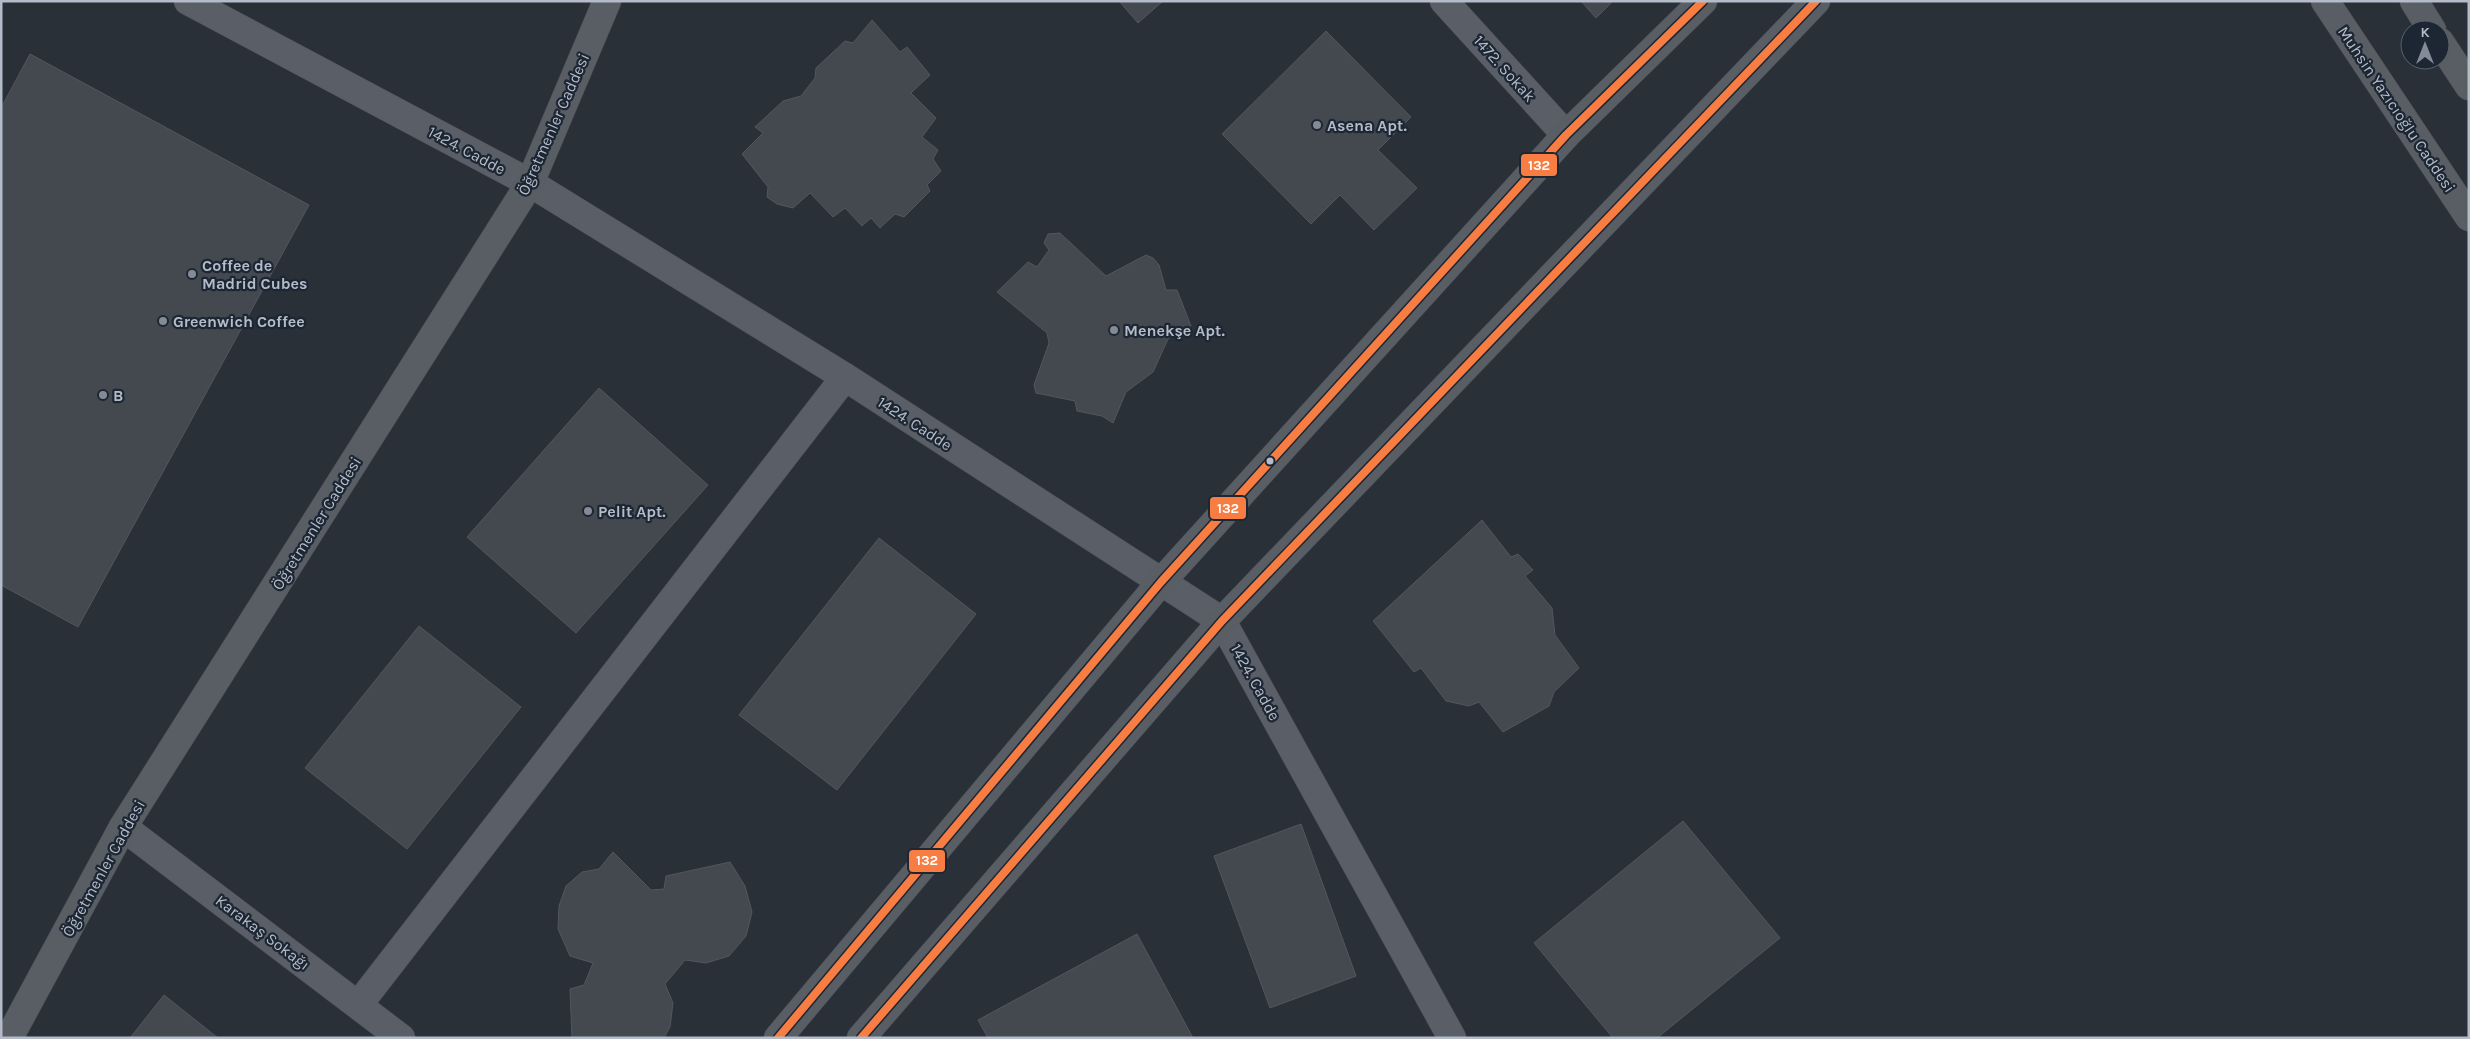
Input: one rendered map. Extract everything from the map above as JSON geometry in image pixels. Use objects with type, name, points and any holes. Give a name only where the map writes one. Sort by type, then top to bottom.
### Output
[{"type":"main road","name":"Öğretmenler Caddesi","points":[[9,1038],[123,827],[530,183],[607,1]]},
{"type":"main road","points":[[778,1038],[1161,582],[1566,136],[1702,1]]},
{"type":"main road","points":[[861,1038],[1222,621],[1816,1]]},
{"type":"main road","name":"Muhsin Yazıcıoğlu Caddesi","points":[[2325,1],[2469,217]]},
{"type":"main road","points":[[2414,1],[2426,20]]},
{"type":"main road","points":[[2450,57],[2469,86]]},
{"type":"street","name":"1424. Cadde","points":[[188,1],[530,183],[845,377],[1222,621],[1452,1038]]},
{"type":"street","name":"1472. Sokak","points":[[1444,1],[1566,136]]},
{"type":"street","points":[[358,1004],[845,377]]},
{"type":"street","name":"Karakaş Sokağı","points":[[123,827],[402,1038]]},
{"type":"building","points":[[1119,1],[1163,1],[1138,23]]},
{"type":"building","points":[[1581,1],[1613,1],[1596,18]]},
{"type":"building","points":[[872,20],[900,52],[907,47],[930,75],[911,93],[936,118],[922,137],[938,150],[933,159],[941,171],[927,185],[930,191],[904,217],[895,214],[880,228],[871,218],[862,226],[845,208],[833,217],[810,193],[793,208],[777,204],[767,197],[768,187],[742,154],[763,133],[755,127],[783,101],[801,96],[815,78],[816,68],[845,41],[853,43]]},
{"type":"building","name":"Asena Apt.","points":[[1326,31],[1411,117],[1378,150],[1417,188],[1374,230],[1340,195],[1311,224],[1222,134]]},
{"type":"building","name":"B","points":[[30,54],[309,205],[78,627],[1,585],[1,108]]},
{"type":"building","name":"Menekşe Apt.","points":[[1060,233],[1106,276],[1146,255],[1153,258],[1159,265],[1166,290],[1177,290],[1191,326],[1168,339],[1153,372],[1126,392],[1113,423],[1102,416],[1077,411],[1075,401],[1036,393],[1034,385],[1049,343],[1047,333],[997,292],[1028,262],[1037,267],[1049,250],[1044,243],[1048,234]]},
{"type":"building","name":"Pelit Apt.","points":[[599,388],[708,485],[576,633],[467,537]]},
{"type":"building","points":[[1482,520],[1511,557],[1518,554],[1533,570],[1525,576],[1552,608],[1555,635],[1579,668],[1554,692],[1549,706],[1503,732],[1479,702],[1469,706],[1446,701],[1421,668],[1414,672],[1373,621]]},
{"type":"building","points":[[879,538],[976,614],[837,790],[739,715]]},
{"type":"building","points":[[419,626],[521,707],[407,849],[305,768]]},
{"type":"building","points":[[1683,821],[1780,938],[1657,1038],[1613,1038],[1534,943]]},
{"type":"building","points":[[1301,824],[1356,976],[1270,1008],[1214,856]]},
{"type":"building","points":[[613,852],[651,890],[664,889],[666,876],[730,862],[745,886],[752,912],[746,936],[729,956],[706,963],[685,960],[665,984],[673,1003],[670,1027],[664,1038],[572,1038],[570,989],[584,985],[593,963],[570,956],[558,929],[559,906],[566,886],[582,872],[599,869]]},
{"type":"building","points":[[1137,934],[1193,1038],[988,1038],[978,1020]]},
{"type":"building","points":[[164,995],[218,1038],[130,1038]]},
{"type":"transit line","name":"132","points":[[778,1038],[1161,582],[1566,135],[1703,1]]},
{"type":"transit line","name":"132","points":[[861,1038],[1222,621],[1816,1]]},
{"type":"place","name":"Asena Apt.","points":[[1317,125]]},
{"type":"place","name":"Coffee de Madrid Cubes","points":[[192,274]]},
{"type":"place","name":"Greenwich Coffee","points":[[163,321]]},
{"type":"place","name":"Menekşe Apt.","points":[[1114,330]]},
{"type":"place","name":"B","points":[[103,395]]},
{"type":"place","name":"Pelit Apt.","points":[[588,511]]}]
